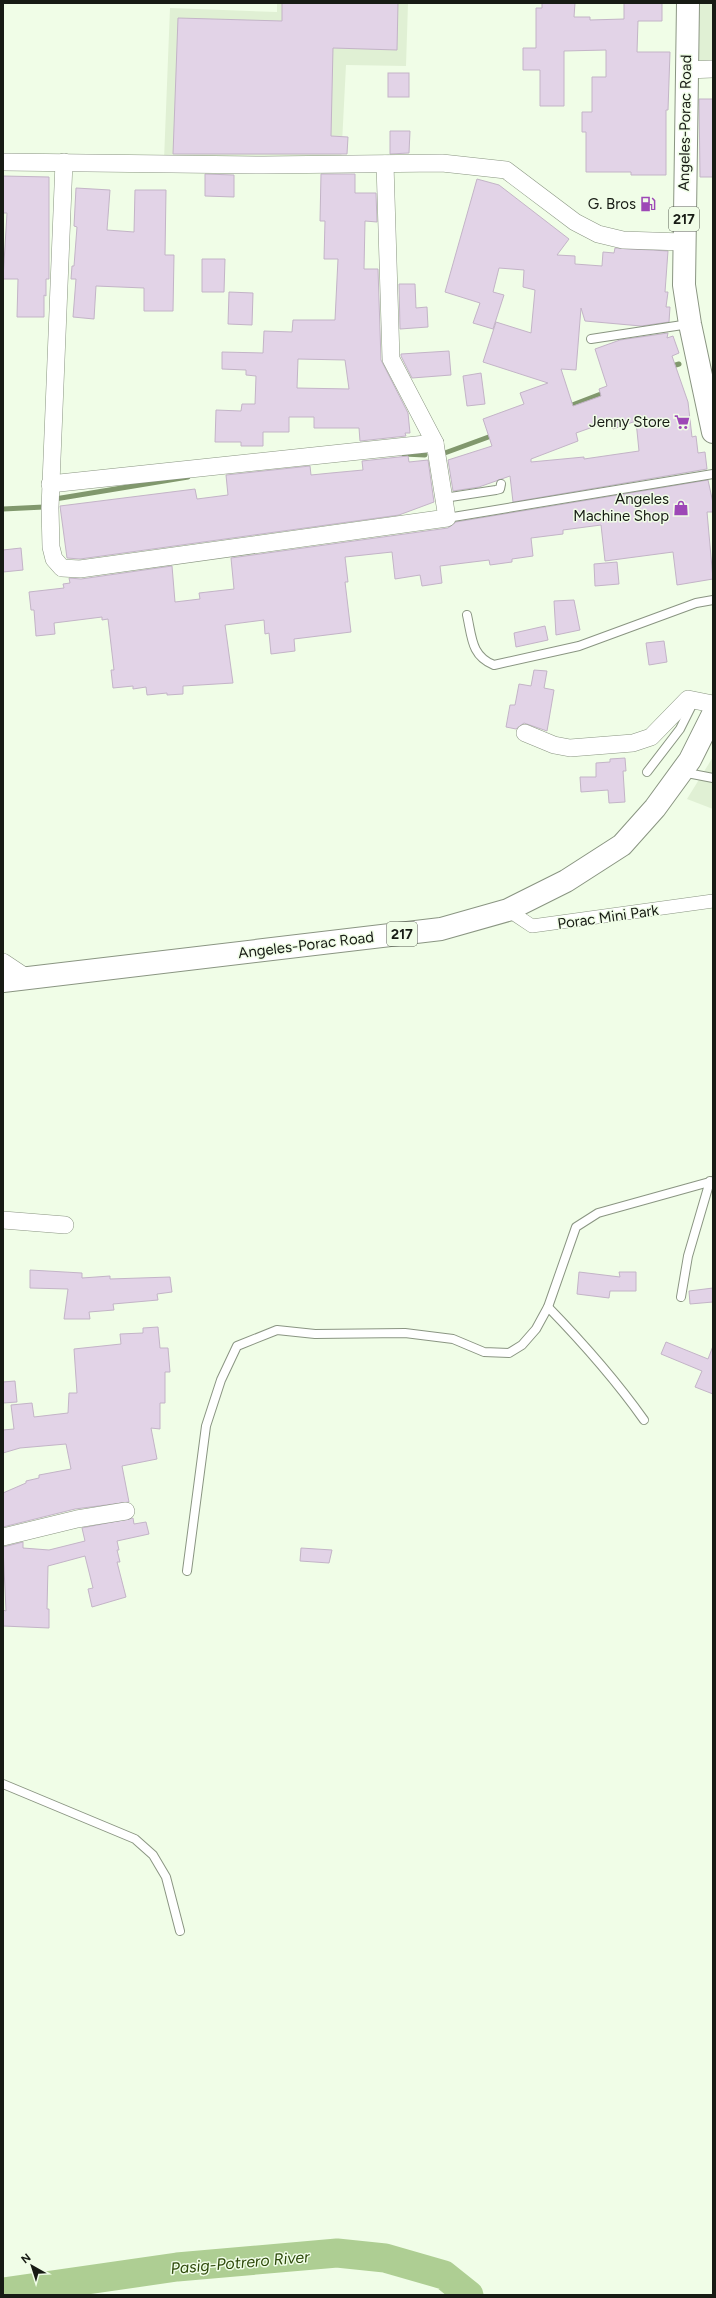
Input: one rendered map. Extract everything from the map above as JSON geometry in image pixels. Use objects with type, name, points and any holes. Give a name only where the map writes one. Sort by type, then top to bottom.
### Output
[{"type":"main road","name":"Angeles-Porac Road","points":[[688,3],[684,285],[690,324],[713,432]]},
{"type":"main road","name":"Angeles-Porac Road","points":[[3,981],[441,929],[508,910],[566,882],[622,844],[655,808],[682,772],[690,760],[713,714]]},
{"type":"street","points":[[686,70],[713,70]]},
{"type":"street","points":[[3,162],[264,165],[442,163],[506,170],[575,222],[598,234],[623,240],[684,242]]},
{"type":"street","points":[[64,162],[50,484],[51,547],[54,559],[62,568],[74,569],[448,518],[435,443],[391,359],[385,164]]},
{"type":"street","points":[[50,484],[435,443]]},
{"type":"street","points":[[526,733],[554,745],[570,748],[633,743],[651,737],[684,701],[688,699],[713,704]]},
{"type":"street","name":"Porac Mini Park","points":[[508,910],[532,926],[713,901]]},
{"type":"street","points":[[3,962],[27,978]]},
{"type":"street","points":[[3,1220],[65,1225]]},
{"type":"street","points":[[3,1537],[51,1525],[126,1511]]},
{"type":"lane","points":[[591,339],[690,324]]},
{"type":"lane","points":[[448,518],[713,474]]},
{"type":"lane","points":[[444,498],[496,490],[500,489],[501,484]]},
{"type":"lane","points":[[467,615],[475,651],[483,661],[494,665],[579,646],[696,603],[713,600]]},
{"type":"lane","points":[[648,772],[680,729],[694,700]]},
{"type":"lane","points":[[682,772],[713,778]]},
{"type":"lane","points":[[681,1297],[688,1256],[711,1181]]},
{"type":"lane","points":[[187,1571],[206,1426],[221,1380],[238,1346],[277,1330],[315,1334],[405,1333],[453,1338],[484,1352],[509,1353],[522,1346],[536,1329],[548,1307],[576,1227],[598,1213],[711,1181]]},
{"type":"lane","points":[[548,1307],[592,1353],[618,1384],[644,1420]]},
{"type":"lane","points":[[3,1784],[134,1839],[153,1855],[166,1877],[180,1931]]},
{"type":"shaded area","points":[[277,3],[408,3],[406,66],[346,65],[341,163],[164,160],[170,8],[277,12]]},
{"type":"shaded area","points":[[695,3],[713,3],[713,64],[691,65]]},
{"type":"shaded area","points":[[713,757],[713,809],[687,799]]},
{"type":"building","points":[[282,3],[398,3],[397,50],[333,48],[331,136],[348,137],[347,154],[173,154],[178,18],[282,21]]},
{"type":"building","points":[[542,3],[575,3],[574,17],[590,17],[590,20],[624,19],[624,3],[662,3],[662,21],[638,21],[637,52],[670,52],[668,110],[666,110],[666,175],[631,175],[631,172],[586,172],[586,132],[582,132],[582,112],[592,112],[592,77],[606,77],[606,50],[564,51],[564,106],[540,106],[540,70],[523,70],[523,48],[536,48],[536,8],[542,8]]},
{"type":"building","points":[[388,73],[409,73],[409,97],[388,97]]},
{"type":"building","points":[[699,99],[713,99],[713,177],[700,177]]},
{"type":"building","points":[[390,131],[410,131],[409,153],[390,154]]},
{"type":"building","points":[[205,174],[234,175],[234,197],[205,196]]},
{"type":"building","points":[[321,174],[355,174],[355,193],[376,193],[377,222],[365,221],[364,269],[378,269],[381,360],[408,413],[410,433],[405,433],[406,436],[360,441],[359,428],[314,428],[314,417],[289,417],[289,432],[263,432],[263,446],[241,446],[241,442],[215,442],[216,410],[241,411],[242,404],[255,404],[256,376],[246,375],[246,370],[222,369],[222,352],[263,353],[264,331],[292,332],[293,320],[335,320],[338,259],[324,259],[325,221],[320,221]],"holes":[[[298,359],[345,360],[349,389],[297,388]]]},
{"type":"building","points":[[3,176],[49,177],[49,279],[46,279],[44,317],[17,317],[18,279],[3,279],[7,213],[3,213]]},
{"type":"building","points":[[477,179],[499,185],[569,239],[557,255],[575,256],[575,264],[602,266],[603,252],[614,253],[615,248],[668,251],[665,292],[668,292],[666,307],[670,307],[669,322],[641,326],[585,321],[581,308],[576,370],[561,369],[573,406],[601,396],[599,389],[607,386],[595,349],[620,340],[668,333],[667,338],[673,336],[679,353],[672,356],[688,402],[692,437],[696,436],[698,453],[705,452],[707,469],[513,502],[510,476],[479,487],[453,491],[448,460],[492,446],[483,419],[524,404],[520,393],[548,383],[483,362],[496,322],[531,333],[535,290],[523,287],[524,270],[499,268],[493,292],[504,295],[493,329],[473,323],[480,303],[445,292]],"holes":[[[610,421],[613,429],[636,421],[639,451],[584,459],[584,457],[531,462],[531,459],[578,441],[576,433]]]},
{"type":"building","points":[[76,188],[110,190],[107,230],[134,232],[135,190],[166,190],[165,255],[174,255],[173,311],[144,311],[144,288],[96,286],[94,319],[73,317],[76,279],[71,279],[72,266],[74,266],[77,227],[74,226]]},
{"type":"building","points":[[202,259],[225,259],[224,292],[202,292]]},
{"type":"building","points":[[399,284],[415,284],[416,308],[427,307],[428,327],[400,329]]},
{"type":"building","points":[[229,292],[253,293],[252,325],[228,324]]},
{"type":"building","points":[[449,351],[451,375],[412,378],[401,356],[401,354]]},
{"type":"building","points":[[481,373],[485,404],[467,406],[463,376]]},
{"type":"building","points":[[408,456],[409,462],[428,460],[434,502],[399,515],[80,559],[67,558],[60,506],[195,489],[197,499],[228,495],[226,475],[310,466],[311,475],[363,470],[362,461]]},
{"type":"building","points":[[708,480],[713,503],[713,512],[707,512],[713,579],[677,585],[673,552],[605,561],[601,525],[563,530],[563,534],[531,538],[533,556],[512,559],[512,562],[490,565],[489,560],[440,566],[442,583],[422,586],[420,575],[395,579],[392,552],[345,557],[348,582],[345,582],[351,632],[294,639],[295,651],[271,654],[269,633],[265,634],[264,620],[225,625],[233,683],[183,686],[183,694],[167,695],[167,693],[147,695],[146,687],[133,689],[133,686],[113,688],[111,670],[114,670],[108,619],[102,620],[102,617],[54,623],[55,634],[36,636],[34,610],[31,610],[29,592],[64,588],[63,584],[70,583],[69,578],[81,579],[172,566],[175,602],[200,599],[199,593],[234,589],[231,558],[448,528],[456,522]]},
{"type":"building","points":[[21,548],[23,570],[3,572],[3,550]]},
{"type":"building","points":[[617,562],[619,584],[595,586],[594,564]]},
{"type":"building","points":[[574,600],[580,630],[556,635],[554,601]]},
{"type":"building","points":[[545,626],[548,640],[516,647],[514,633]]},
{"type":"building","points":[[664,641],[667,662],[649,665],[646,643]]},
{"type":"building","points":[[534,670],[547,671],[544,688],[554,690],[547,731],[524,723],[516,729],[506,727],[510,705],[515,705],[519,684],[531,686]]},
{"type":"building","points":[[625,758],[626,771],[623,771],[625,802],[609,803],[608,790],[581,792],[580,777],[596,777],[596,763],[610,762],[610,759]]},
{"type":"building","points":[[30,1270],[82,1273],[82,1278],[110,1276],[110,1279],[170,1277],[172,1292],[157,1294],[158,1300],[113,1304],[114,1310],[89,1312],[90,1319],[64,1319],[68,1289],[30,1288]]},
{"type":"building","points":[[579,1272],[620,1277],[619,1272],[636,1272],[636,1291],[610,1291],[609,1298],[577,1294]]},
{"type":"building","points":[[713,1288],[713,1302],[690,1304],[689,1291]]},
{"type":"building","points":[[158,1327],[160,1348],[168,1348],[170,1372],[165,1372],[165,1403],[160,1403],[160,1429],[151,1428],[157,1459],[122,1466],[129,1502],[75,1509],[3,1527],[3,1493],[26,1483],[26,1481],[39,1478],[39,1475],[71,1469],[66,1444],[20,1448],[3,1453],[3,1430],[14,1429],[11,1405],[32,1403],[34,1417],[68,1413],[69,1393],[77,1393],[74,1349],[121,1344],[120,1334],[143,1333],[143,1328]]},
{"type":"building","points":[[666,1342],[708,1359],[713,1346],[713,1394],[695,1387],[702,1371],[661,1354]]},
{"type":"building","points":[[15,1381],[17,1402],[3,1403],[3,1382]]},
{"type":"building","points":[[133,1518],[134,1524],[146,1522],[149,1534],[117,1541],[119,1550],[117,1550],[120,1562],[117,1562],[126,1597],[92,1607],[88,1589],[93,1588],[85,1556],[48,1566],[47,1609],[49,1609],[49,1628],[3,1626],[3,1610],[6,1611],[3,1547],[23,1542],[23,1548],[49,1550],[85,1541],[82,1528]]},
{"type":"building","points":[[301,1548],[332,1550],[329,1563],[300,1561]]},
{"type":"waterway","points":[[669,367],[679,364]]},
{"type":"waterway","points":[[567,407],[606,392]]},
{"type":"waterway","points":[[442,454],[494,435]]},
{"type":"waterway","points":[[404,454],[425,455]]},
{"type":"waterway","points":[[55,499],[188,477]]},
{"type":"waterway","points":[[3,509],[44,507]]},
{"type":"waterway","name":"Pasig-Potrero River","points":[[3,2292],[177,2267],[337,2253],[385,2258],[444,2275],[469,2295]]},
{"type":"place","name":"G. Bros","points":[[648,204]]},
{"type":"place","name":"Jenny Store","points":[[682,422]]},
{"type":"place","name":"Angeles Machine Shop","points":[[681,508]]}]
